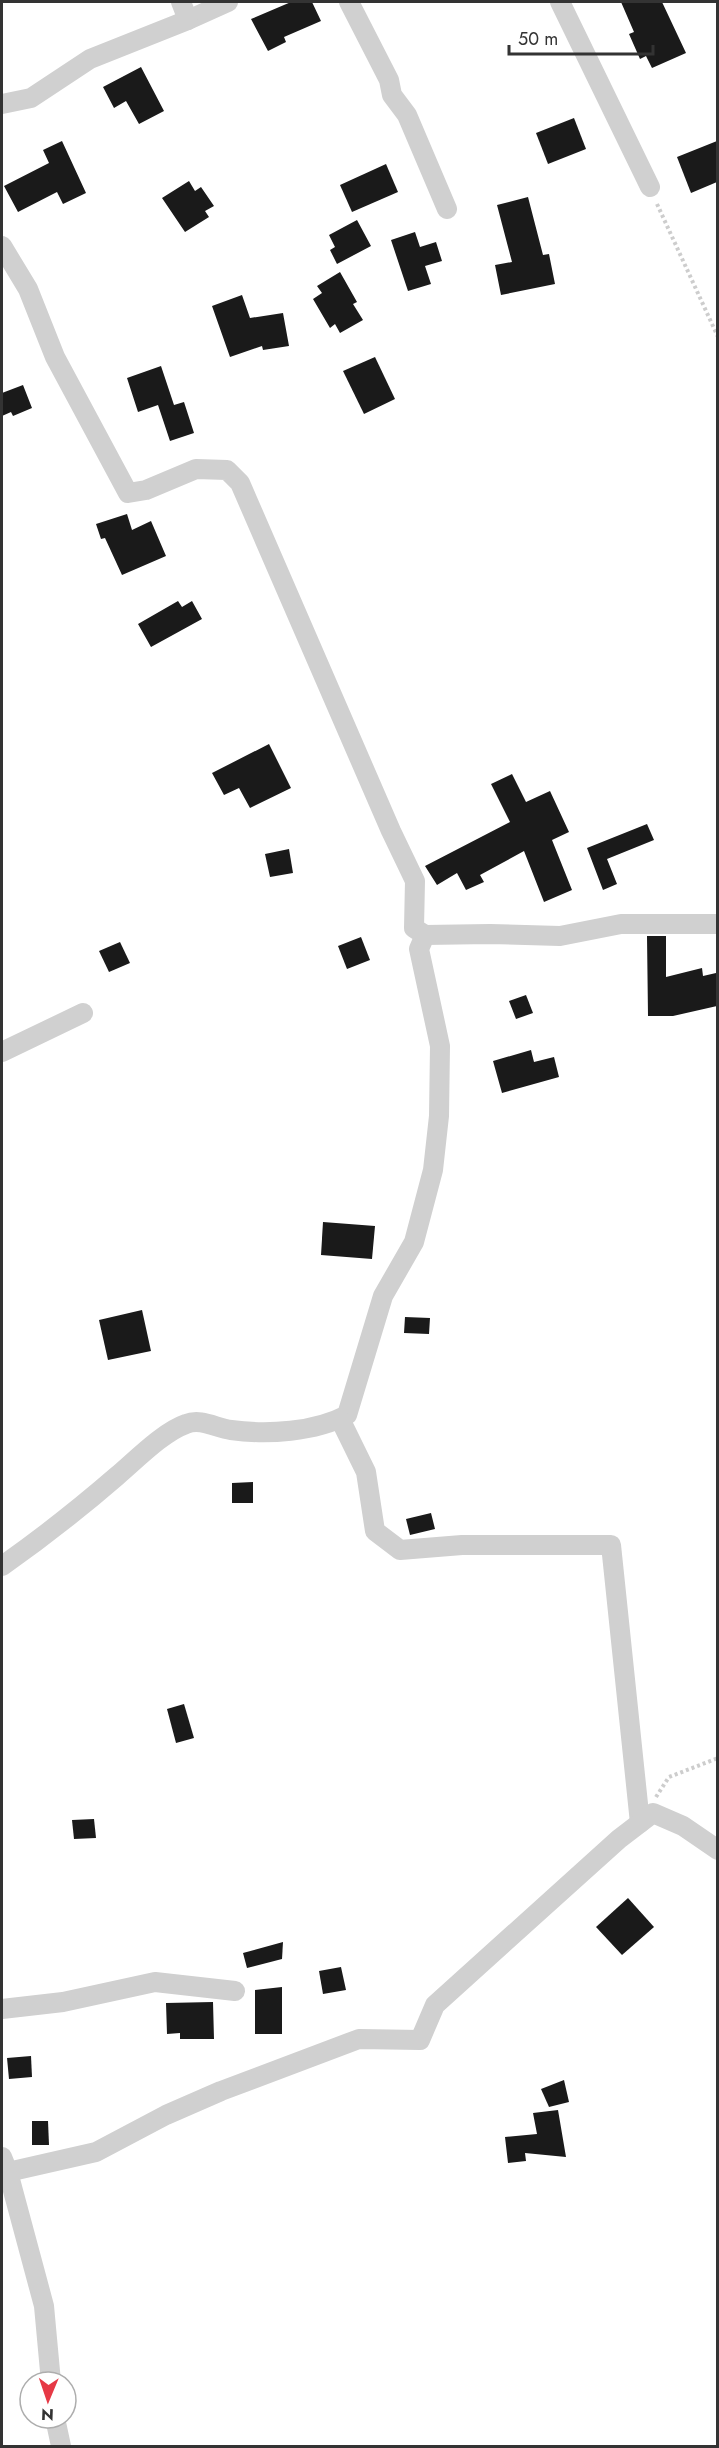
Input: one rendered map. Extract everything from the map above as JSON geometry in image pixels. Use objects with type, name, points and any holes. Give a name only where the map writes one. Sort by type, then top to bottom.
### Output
[{"type":"street","points":[[2,104],[31,98],[90,59],[184,11],[228,2]]},
{"type":"street","points":[[349,2],[390,80],[392,96],[407,115],[447,209]]},
{"type":"street","points":[[560,2],[650,187]]},
{"type":"street","points":[[2,246],[28,289],[55,357],[128,493],[146,490],[196,469],[226,470],[240,483],[320,670],[415,881],[414,928],[425,935],[560,936],[621,924],[717,924]]},
{"type":"street","points":[[2,1566],[53,1530],[159,1441],[186,1424],[196,1422],[240,1431],[305,1430],[326,1426],[347,1415],[383,1296],[414,1242],[433,1170],[439,1116],[440,1046],[419,949],[425,935]]},
{"type":"street","points":[[2,1052],[83,1013]]},
{"type":"street","points":[[340,1419],[366,1472],[375,1531],[400,1550],[462,1545],[611,1545],[640,1823]]},
{"type":"street","points":[[50,2370],[44,2306],[5,2164],[96,2152],[166,2115],[221,2091],[359,2039],[420,2040],[435,2005],[619,1839],[653,1813],[683,1826],[717,1850]]},
{"type":"street","points":[[2,2009],[63,2002],[155,1982],[235,1991]]},
{"type":"street","points":[[58,2430],[61,2446]]},
{"type":"path","points":[[650,187],[717,337]]},
{"type":"path","points":[[640,1823],[669,1777],[717,1758]]},
{"type":"building","points":[[291,2],[312,2],[321,21],[284,37],[286,42],[268,51],[251,19]]},
{"type":"building","points":[[621,2],[662,2],[686,53],[652,68],[646,56],[640,59],[629,34],[634,32]]},
{"type":"building","points":[[141,67],[164,111],[139,124],[126,101],[114,108],[103,87]]},
{"type":"building","points":[[574,118],[586,149],[548,164],[536,133]]},
{"type":"building","points":[[62,141],[86,193],[63,204],[57,192],[18,212],[4,186],[49,163],[43,150]]},
{"type":"building","points":[[717,141],[717,182],[691,193],[677,157]]},
{"type":"building","points":[[386,164],[398,192],[352,212],[340,185]]},
{"type":"building","points":[[189,181],[195,191],[201,187],[214,206],[205,211],[209,217],[185,232],[162,198]]},
{"type":"building","points":[[528,197],[543,255],[549,254],[555,284],[501,295],[495,265],[512,262],[497,205]]},
{"type":"building","points":[[357,220],[371,246],[337,264],[330,250],[335,247],[329,235]]},
{"type":"building","points":[[415,232],[420,247],[436,242],[442,261],[425,266],[431,284],[408,291],[391,240]]},
{"type":"building","points":[[340,272],[357,302],[353,304],[363,320],[340,333],[335,324],[330,328],[313,299],[322,293],[317,286]]},
{"type":"building","points":[[242,295],[250,318],[283,313],[289,346],[263,350],[262,346],[230,357],[212,306]]},
{"type":"building","points":[[375,357],[395,399],[364,414],[343,371]]},
{"type":"building","points":[[161,366],[174,405],[184,402],[194,433],[170,441],[158,405],[138,412],[127,378]]},
{"type":"building","points":[[23,385],[32,408],[13,416],[11,412],[2,416],[2,393]]},
{"type":"building","points":[[127,514],[132,530],[151,521],[166,556],[122,575],[105,538],[101,539],[96,524]]},
{"type":"building","points":[[178,601],[182,607],[192,601],[202,619],[151,647],[138,624]]},
{"type":"building","points":[[269,744],[291,788],[250,808],[239,788],[224,795],[212,773]]},
{"type":"building","points":[[512,774],[526,802],[550,791],[569,832],[552,840],[572,890],[544,902],[524,851],[480,875],[484,882],[466,890],[457,873],[437,885],[425,866],[510,822],[491,784]]},
{"type":"building","points":[[647,824],[654,840],[607,859],[617,884],[603,890],[587,848]]},
{"type":"building","points":[[289,849],[293,873],[270,877],[265,854]]},
{"type":"building","points":[[647,936],[666,936],[666,977],[702,968],[703,976],[716,973],[717,1006],[673,1016],[648,1016]]},
{"type":"building","points":[[361,937],[370,960],[347,969],[338,946]]},
{"type":"building","points":[[120,942],[130,963],[109,972],[99,951]]},
{"type":"building","points":[[526,995],[533,1013],[516,1019],[509,1001]]},
{"type":"building","points":[[531,1050],[534,1062],[554,1057],[559,1077],[502,1093],[493,1061]]},
{"type":"building","points":[[323,1222],[375,1226],[372,1259],[321,1255]]},
{"type":"building","points":[[142,1310],[151,1351],[108,1360],[99,1320]]},
{"type":"building","points":[[405,1317],[430,1318],[429,1334],[404,1333]]},
{"type":"building","points":[[253,1482],[253,1503],[232,1503],[232,1483]]},
{"type":"building","points":[[431,1513],[435,1529],[410,1535],[406,1519]]},
{"type":"building","points":[[184,1704],[194,1738],[176,1743],[167,1709]]},
{"type":"building","points":[[94,1819],[96,1838],[74,1839],[72,1820]]},
{"type":"building","points":[[628,1898],[654,1927],[622,1955],[596,1927]]},
{"type":"building","points":[[283,1942],[282,1959],[247,1968],[243,1953]]},
{"type":"building","points":[[341,1967],[346,1990],[323,1994],[319,1971]]},
{"type":"building","points":[[282,1987],[282,2034],[255,2034],[255,1990]]},
{"type":"building","points":[[213,2002],[214,2039],[180,2039],[180,2033],[167,2034],[166,2003]]},
{"type":"building","points":[[31,2056],[32,2077],[9,2079],[7,2058]]},
{"type":"building","points":[[564,2080],[569,2102],[549,2107],[541,2089]]},
{"type":"building","points":[[558,2110],[566,2157],[525,2153],[526,2161],[508,2163],[505,2137],[537,2134],[533,2113]]},
{"type":"building","points":[[32,2121],[48,2121],[49,2145],[32,2145]]}]
